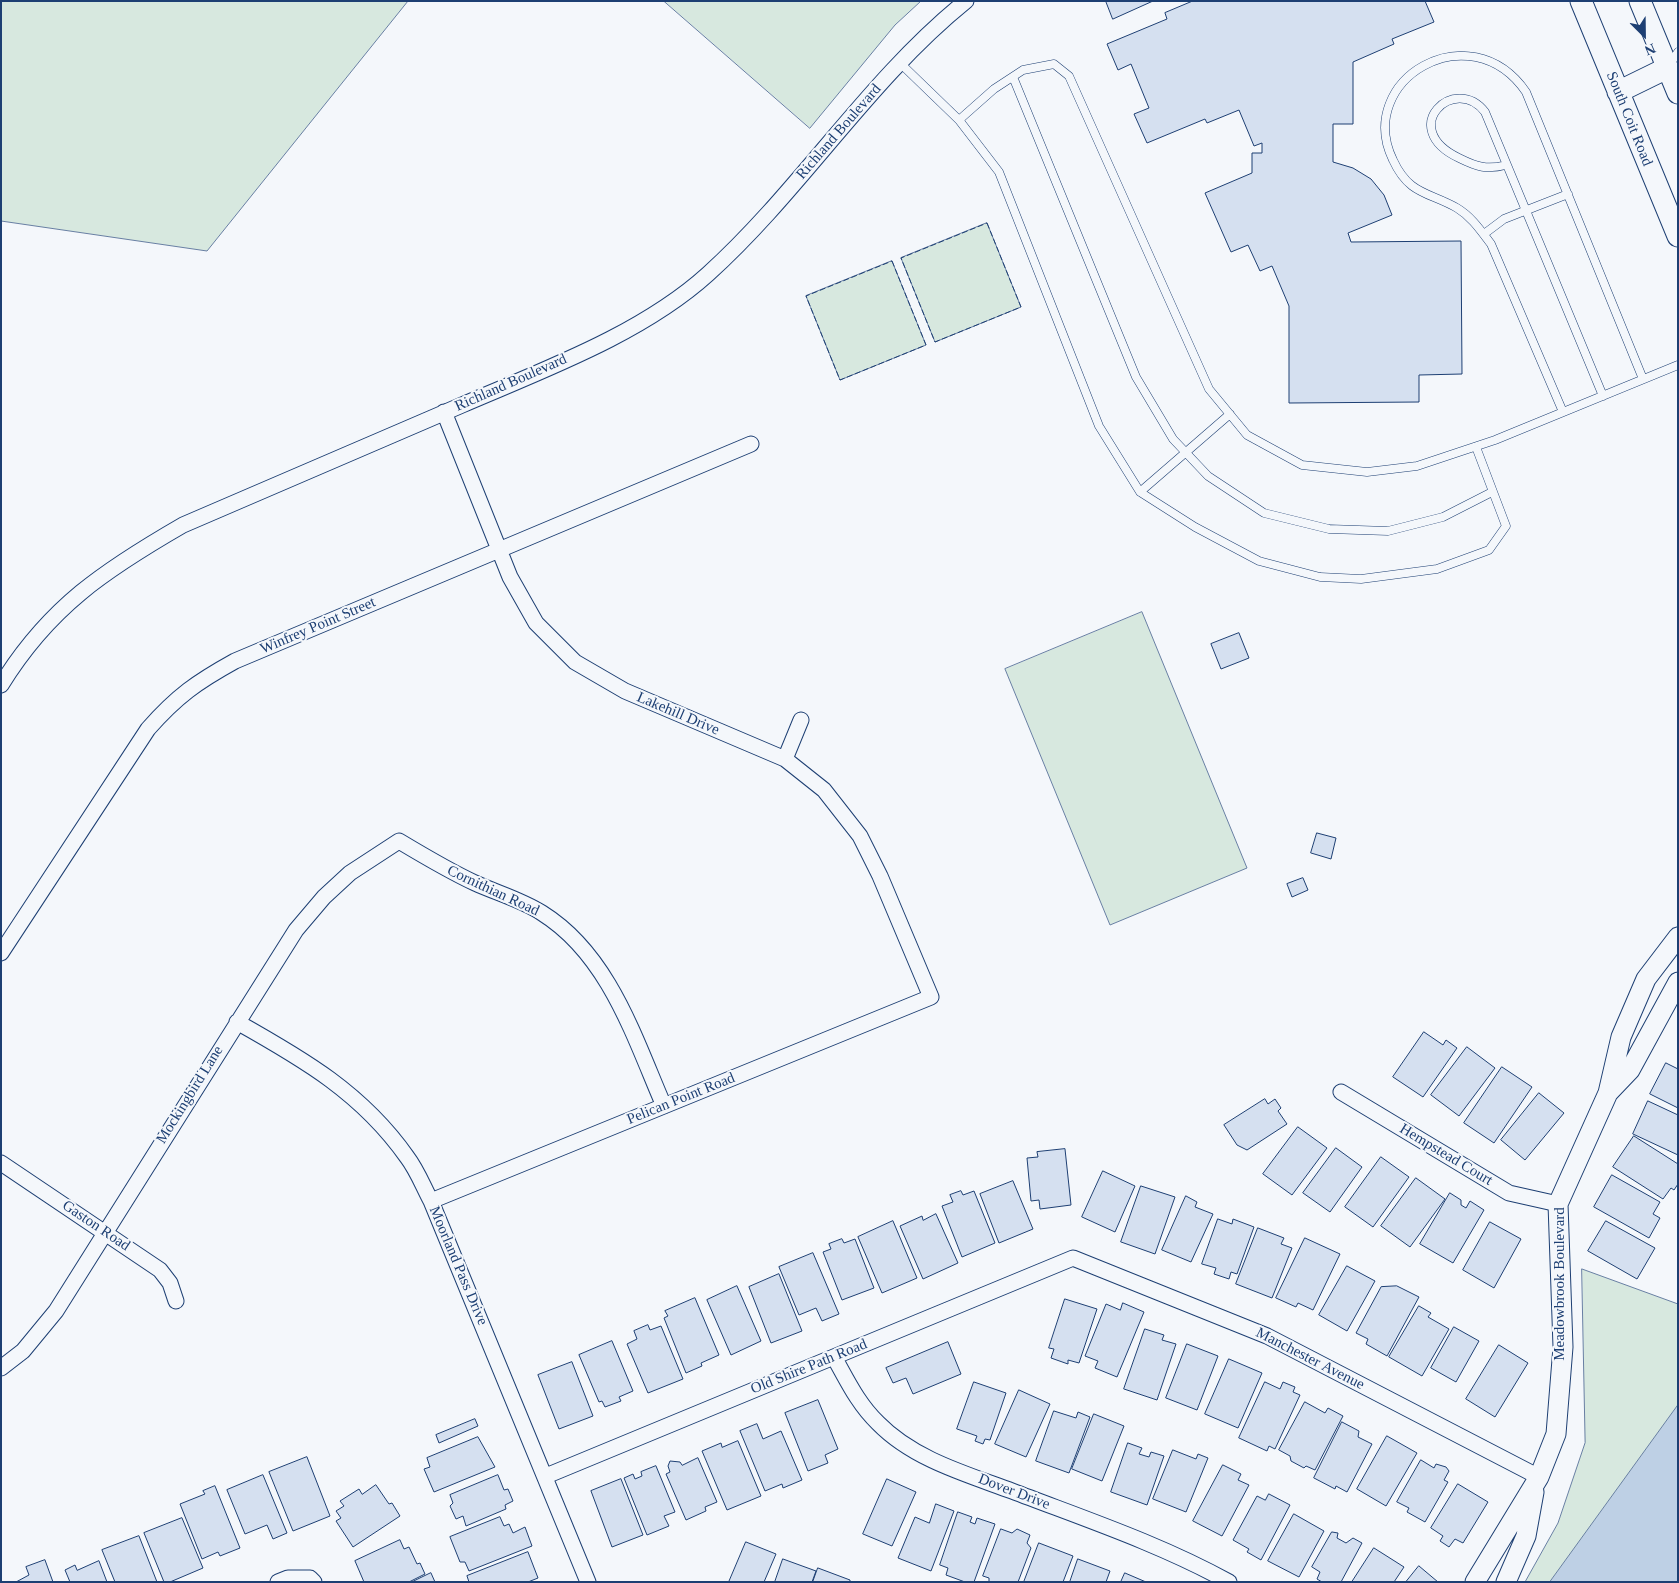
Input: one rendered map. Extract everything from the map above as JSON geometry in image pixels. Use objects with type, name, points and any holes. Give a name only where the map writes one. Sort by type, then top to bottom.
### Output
[{"type":"main road","name":"South Coit Road","points":[[1581,1],[1678,236]]},
{"type":"main road","points":[[1640,1],[1674,63],[1678,93]]},
{"type":"main road","points":[[1618,92],[1674,63]]},
{"type":"street","name":"Richland Boulevard","points":[[1,685],[18,657],[52,618],[89,584],[130,556],[183,525],[601,343],[654,313],[706,275],[760,222],[900,63],[966,1]]},
{"type":"street","name":"Lakehill Drive","points":[[444,412],[510,577],[536,623],[575,662],[624,691],[785,759],[824,790],[860,836],[880,876],[931,997]]},
{"type":"street","name":"Winfrey Point Street","points":[[1,953],[148,729],[173,701],[203,679],[235,661],[751,444]]},
{"type":"street","points":[[785,759],[801,720]]},
{"type":"street","name":"Mockingbird Lane","points":[[1,1368],[23,1351],[56,1311],[296,930],[324,897],[350,873],[399,841]]},
{"type":"street","name":"Cornithian Road","points":[[399,841],[442,867],[541,912],[571,936],[601,971],[622,1010],[664,1106]]},
{"type":"street","name":"Meadowbrook Boulevard","points":[[1475,1582],[1538,1479],[1556,1434],[1563,1346],[1558,1204],[1608,1093],[1621,1038],[1646,979],[1678,937]]},
{"type":"street","name":"Meadowbrook Boulevard","points":[[1608,1093],[1630,1070],[1678,982]]},
{"type":"street","name":"Pelican Point Road","points":[[431,1201],[931,997]]},
{"type":"street","name":"Moorland Pass Drive","points":[[237,1022],[310,1063],[349,1094],[382,1125],[408,1158],[431,1201],[546,1476],[588,1582]]},
{"type":"street","name":"Hempstead Court","points":[[1341,1092],[1509,1193],[1558,1204]]},
{"type":"street","name":"Gaston Road","points":[[1,1163],[160,1270],[170,1283],[176,1301]]},
{"type":"street","name":"Old Shire Path Road","points":[[546,1476],[1073,1258]]},
{"type":"street","name":"Manchester Avenue","points":[[1073,1258],[1267,1336],[1538,1479]]},
{"type":"street","name":"Dover Drive","points":[[834,1357],[855,1397],[878,1423],[906,1446],[950,1468],[1154,1546],[1229,1582]]},
{"type":"street","name":"Meadowbrook Boulevard","points":[[1506,1582],[1526,1536],[1538,1479]]},
{"type":"street","points":[[278,1582],[288,1578],[312,1580]]},
{"type":"lane","points":[[1563,412],[1491,244],[1475,222],[1458,209],[1431,198],[1413,187],[1399,171],[1392,159],[1386,131],[1391,104],[1406,80],[1428,63],[1441,57],[1469,55],[1490,60],[1508,71],[1526,92],[1643,379]]},
{"type":"lane","points":[[900,63],[959,120],[999,172],[1099,426],[1140,492],[1195,527],[1259,561],[1320,576],[1361,580],[1437,569],[1489,550],[1506,526],[1476,447]]},
{"type":"lane","points":[[959,120],[994,89],[1023,70],[1054,64],[1069,76],[1209,389],[1247,435],[1302,465],[1376,471],[1417,466],[1476,447],[1678,365]]},
{"type":"lane","points":[[1013,76],[1136,377],[1173,440],[1208,476],[1264,513],[1329,529],[1388,531],[1443,517],[1492,492]]},
{"type":"lane","points":[[1506,164],[1491,168],[1479,168],[1444,151],[1433,139],[1431,131],[1433,115],[1438,108],[1450,100],[1458,98],[1466,99],[1480,106],[1506,164],[1604,396]]},
{"type":"lane","points":[[1484,234],[1496,223],[1568,194]]},
{"type":"lane","points":[[1140,492],[1230,414]]},
{"type":"shaded area","points":[[1,1],[408,1],[207,251],[1,221]]},
{"type":"shaded area","points":[[664,1],[921,1],[895,25],[810,128]]},
{"type":"shaded area","points":[[987,223],[1021,307],[935,342],[901,258]]},
{"type":"shaded area","points":[[892,261],[926,345],[840,380],[806,296]]},
{"type":"shaded area","points":[[1142,612],[1247,868],[1110,925],[1005,669]]},
{"type":"shaded area","points":[[1582,1269],[1678,1304],[1678,1582],[1525,1582],[1558,1523],[1585,1443]]},
{"type":"water","points":[[1678,1405],[1678,1582],[1550,1582]]},
{"type":"building","points":[[1106,1],[1153,1],[1113,19]]},
{"type":"building","points":[[1193,1],[1425,1],[1434,22],[1392,39],[1394,44],[1353,62],[1353,124],[1333,124],[1333,162],[1353,168],[1371,179],[1384,195],[1392,215],[1348,233],[1351,242],[1461,241],[1462,374],[1419,375],[1419,402],[1289,403],[1289,306],[1272,266],[1260,271],[1248,245],[1231,252],[1205,193],[1252,173],[1252,153],[1262,153],[1262,143],[1254,146],[1239,110],[1207,123],[1205,119],[1147,143],[1134,114],[1149,108],[1131,64],[1118,70],[1107,44],[1167,19],[1165,13]]},
{"type":"building","points":[[1239,633],[1249,658],[1221,669],[1211,644]]},
{"type":"building","points":[[1317,833],[1336,838],[1331,859],[1311,853]]},
{"type":"building","points":[[1303,878],[1308,890],[1292,897],[1287,884]]},
{"type":"building","points":[[1424,1032],[1443,1045],[1446,1040],[1457,1048],[1423,1097],[1393,1077]]},
{"type":"building","points":[[1467,1047],[1495,1068],[1459,1116],[1431,1095]]},
{"type":"building","points":[[1666,1063],[1678,1069],[1678,1108],[1650,1094]]},
{"type":"building","points":[[1502,1067],[1532,1087],[1494,1143],[1464,1123]]},
{"type":"building","points":[[1539,1093],[1564,1113],[1525,1160],[1501,1140]]},
{"type":"building","points":[[1265,1099],[1268,1104],[1275,1099],[1281,1108],[1278,1111],[1287,1124],[1247,1150],[1237,1145],[1224,1125]]},
{"type":"building","points":[[1648,1101],[1678,1115],[1678,1155],[1633,1134]]},
{"type":"building","points":[[1298,1127],[1327,1148],[1292,1195],[1263,1174]]},
{"type":"building","points":[[1634,1136],[1678,1164],[1678,1184],[1674,1190],[1671,1188],[1663,1199],[1613,1167]]},
{"type":"building","points":[[1336,1148],[1362,1167],[1330,1212],[1303,1193]]},
{"type":"building","points":[[1065,1149],[1071,1205],[1040,1209],[1039,1200],[1031,1201],[1027,1158],[1038,1157],[1037,1152]]},
{"type":"building","points":[[1381,1157],[1409,1177],[1373,1227],[1345,1207]]},
{"type":"building","points":[[1103,1171],[1135,1186],[1115,1232],[1082,1217]]},
{"type":"building","points":[[1612,1175],[1660,1202],[1653,1214],[1660,1218],[1649,1238],[1594,1207]]},
{"type":"building","points":[[1416,1178],[1445,1199],[1410,1247],[1381,1226]]},
{"type":"building","points":[[1013,1181],[1033,1229],[999,1243],[980,1194]]},
{"type":"building","points":[[1141,1186],[1175,1197],[1155,1254],[1121,1242]]},
{"type":"building","points":[[961,1191],[963,1195],[974,1191],[995,1243],[962,1257],[942,1206],[953,1202],[950,1195]]},
{"type":"building","points":[[1450,1193],[1461,1200],[1461,1205],[1466,1208],[1470,1201],[1484,1210],[1453,1263],[1420,1244]]},
{"type":"building","points":[[1186,1196],[1197,1202],[1195,1207],[1213,1214],[1191,1262],[1162,1250]]},
{"type":"building","points":[[936,1214],[958,1263],[923,1279],[900,1226],[922,1216],[923,1220]]},
{"type":"building","points":[[1218,1219],[1232,1224],[1233,1219],[1254,1227],[1237,1274],[1231,1272],[1229,1279],[1214,1274],[1216,1268],[1202,1264]]},
{"type":"building","points":[[893,1221],[917,1278],[882,1293],[858,1237]]},
{"type":"building","points":[[1606,1221],[1655,1248],[1637,1279],[1588,1251]]},
{"type":"building","points":[[1490,1222],[1521,1239],[1494,1288],[1463,1270]]},
{"type":"building","points":[[1258,1228],[1284,1238],[1281,1244],[1292,1248],[1272,1298],[1236,1284]]},
{"type":"building","points":[[1305,1238],[1340,1254],[1313,1310],[1298,1303],[1296,1307],[1276,1298]]},
{"type":"building","points":[[842,1239],[844,1243],[855,1239],[874,1288],[842,1300],[823,1252],[831,1249],[829,1244]]},
{"type":"building","points":[[813,1253],[839,1314],[822,1321],[816,1308],[799,1315],[779,1267]]},
{"type":"building","points":[[1347,1266],[1375,1281],[1347,1331],[1319,1315]]},
{"type":"building","points":[[779,1274],[802,1331],[771,1343],[749,1287]]},
{"type":"building","points":[[737,1286],[761,1341],[731,1355],[707,1300]]},
{"type":"building","points":[[1397,1286],[1419,1297],[1387,1356],[1366,1344],[1368,1339],[1356,1333],[1381,1287]]},
{"type":"building","points":[[695,1298],[719,1355],[701,1363],[702,1366],[686,1373],[664,1318],[668,1316],[665,1311]]},
{"type":"building","points":[[1065,1299],[1097,1309],[1079,1363],[1068,1360],[1068,1364],[1051,1358],[1054,1349],[1049,1348]]},
{"type":"building","points":[[1123,1303],[1144,1312],[1117,1377],[1095,1368],[1098,1361],[1085,1356],[1106,1304],[1120,1310]]},
{"type":"building","points":[[1419,1306],[1431,1313],[1428,1317],[1449,1329],[1422,1376],[1389,1357]]},
{"type":"building","points":[[648,1325],[650,1330],[661,1326],[683,1379],[648,1393],[627,1344],[637,1339],[634,1331]]},
{"type":"building","points":[[1454,1327],[1479,1341],[1456,1382],[1431,1368]]},
{"type":"building","points":[[1145,1329],[1164,1335],[1162,1340],[1176,1344],[1157,1400],[1124,1389]]},
{"type":"building","points":[[612,1341],[633,1391],[619,1397],[621,1401],[605,1407],[602,1401],[599,1402],[579,1355]]},
{"type":"building","points":[[948,1342],[961,1374],[913,1394],[906,1378],[893,1383],[886,1368]]},
{"type":"building","points":[[1187,1344],[1218,1356],[1197,1410],[1166,1398]]},
{"type":"building","points":[[1499,1345],[1528,1363],[1495,1417],[1466,1399]]},
{"type":"building","points":[[1229,1359],[1262,1373],[1238,1428],[1205,1414]]},
{"type":"building","points":[[572,1362],[593,1416],[559,1429],[538,1375]]},
{"type":"building","points":[[974,1382],[1006,1393],[990,1440],[985,1439],[983,1444],[975,1441],[977,1436],[957,1429]]},
{"type":"building","points":[[1265,1382],[1280,1389],[1283,1382],[1295,1387],[1293,1392],[1300,1395],[1275,1449],[1269,1446],[1267,1451],[1239,1438]]},
{"type":"building","points":[[1019,1390],[1050,1404],[1026,1457],[995,1444]]},
{"type":"building","points":[[818,1400],[838,1449],[825,1455],[828,1463],[808,1471],[785,1413]]},
{"type":"building","points":[[1305,1402],[1325,1413],[1328,1408],[1343,1416],[1315,1470],[1306,1466],[1304,1468],[1291,1461],[1290,1456],[1279,1450]]},
{"type":"building","points":[[1054,1411],[1076,1418],[1078,1412],[1090,1417],[1069,1473],[1036,1461]]},
{"type":"building","points":[[1094,1414],[1124,1426],[1102,1481],[1072,1469]]},
{"type":"building","points":[[475,1419],[478,1426],[439,1443],[436,1435]]},
{"type":"building","points":[[1342,1422],[1359,1431],[1358,1437],[1372,1444],[1347,1492],[1336,1486],[1335,1489],[1314,1478]]},
{"type":"building","points":[[757,1424],[763,1439],[781,1431],[802,1480],[783,1488],[782,1484],[765,1491],[740,1431]]},
{"type":"building","points":[[1387,1436],[1417,1453],[1386,1506],[1357,1489]]},
{"type":"building","points":[[478,1437],[495,1467],[434,1492],[424,1469],[430,1467],[427,1458]]},
{"type":"building","points":[[738,1441],[761,1496],[727,1510],[702,1451],[721,1443],[722,1447]]},
{"type":"building","points":[[1128,1443],[1142,1448],[1139,1454],[1149,1457],[1151,1452],[1164,1456],[1147,1505],[1111,1492]]},
{"type":"building","points":[[1173,1450],[1196,1459],[1198,1454],[1208,1458],[1186,1512],[1153,1499]]},
{"type":"building","points":[[307,1457],[330,1516],[293,1531],[269,1472]]},
{"type":"building","points":[[698,1458],[717,1502],[705,1507],[706,1511],[686,1520],[666,1474],[670,1472],[668,1466],[670,1461],[680,1462],[682,1465]]},
{"type":"building","points":[[1421,1460],[1434,1468],[1436,1464],[1446,1467],[1449,1471],[1444,1480],[1448,1482],[1425,1522],[1407,1512],[1409,1508],[1397,1502]]},
{"type":"building","points":[[1223,1465],[1241,1474],[1238,1480],[1249,1485],[1222,1536],[1193,1521]]},
{"type":"building","points":[[656,1466],[675,1512],[664,1516],[669,1526],[647,1535],[624,1478],[633,1474],[635,1479],[642,1476],[641,1472]]},
{"type":"building","points":[[263,1475],[287,1533],[273,1539],[267,1525],[245,1534],[227,1490]]},
{"type":"building","points":[[498,1475],[504,1490],[508,1489],[513,1501],[505,1505],[506,1509],[466,1526],[463,1516],[456,1519],[450,1506],[453,1503],[450,1495]]},
{"type":"building","points":[[621,1479],[643,1535],[612,1547],[591,1491]]},
{"type":"building","points":[[887,1479],[916,1492],[892,1546],[863,1534]]},
{"type":"building","points":[[1458,1484],[1488,1502],[1463,1543],[1455,1539],[1449,1547],[1440,1541],[1443,1536],[1431,1528]]},
{"type":"building","points":[[376,1485],[389,1504],[392,1503],[400,1516],[353,1547],[336,1521],[341,1518],[336,1511],[344,1506],[340,1501],[359,1489],[362,1494]]},
{"type":"building","points":[[215,1486],[240,1548],[220,1556],[218,1552],[202,1559],[180,1504],[205,1494],[203,1491]]},
{"type":"building","points":[[1269,1494],[1290,1505],[1261,1560],[1247,1552],[1249,1549],[1233,1540],[1257,1496],[1265,1500]]},
{"type":"building","points":[[936,1504],[954,1511],[931,1571],[898,1558],[915,1517],[929,1523]]},
{"type":"building","points":[[958,1512],[972,1517],[970,1522],[975,1524],[977,1518],[995,1524],[974,1582],[965,1582],[946,1575],[948,1568],[940,1565]]},
{"type":"building","points":[[1294,1514],[1324,1531],[1299,1577],[1268,1561]]},
{"type":"building","points":[[500,1517],[504,1526],[509,1524],[513,1533],[525,1527],[532,1546],[469,1571],[465,1562],[460,1562],[450,1537]]},
{"type":"building","points":[[182,1518],[203,1568],[170,1582],[164,1582],[144,1533]]},
{"type":"building","points":[[1001,1529],[1012,1533],[1017,1529],[1030,1535],[1027,1543],[1031,1548],[1018,1582],[989,1582],[989,1578],[983,1576]]},
{"type":"building","points":[[1332,1532],[1338,1533],[1337,1538],[1346,1543],[1353,1538],[1362,1543],[1341,1582],[1322,1582],[1317,1579],[1320,1572],[1312,1567]]},
{"type":"building","points":[[139,1536],[157,1582],[115,1582],[102,1550]]},
{"type":"building","points":[[400,1540],[404,1549],[409,1547],[417,1564],[420,1563],[425,1574],[409,1582],[364,1582],[355,1561]]},
{"type":"building","points":[[746,1542],[776,1554],[764,1582],[729,1582]]},
{"type":"building","points":[[1039,1543],[1073,1556],[1063,1582],[1024,1582]]},
{"type":"building","points":[[1374,1548],[1404,1567],[1394,1582],[1352,1582]]},
{"type":"building","points":[[528,1552],[538,1578],[528,1582],[469,1582],[467,1576]]},
{"type":"building","points":[[783,1559],[816,1571],[812,1582],[775,1582]]},
{"type":"building","points":[[1078,1559],[1110,1571],[1106,1582],[1070,1582]]},
{"type":"building","points":[[45,1560],[53,1582],[16,1582],[29,1575],[26,1567]]},
{"type":"building","points":[[99,1561],[107,1582],[70,1582],[65,1570],[75,1565],[77,1570]]},
{"type":"building","points":[[1419,1566],[1438,1582],[1406,1582]]},
{"type":"building","points":[[818,1568],[850,1580],[850,1582],[813,1582]]},
{"type":"building","points":[[431,1573],[435,1582],[412,1582]]},
{"type":"building","points":[[1125,1573],[1146,1582],[1121,1582]]},
{"type":"fence","points":[[987,223],[1021,307],[935,342],[901,258],[987,223]]},
{"type":"fence","points":[[892,261],[926,345],[840,380],[806,296],[892,261]]}]
